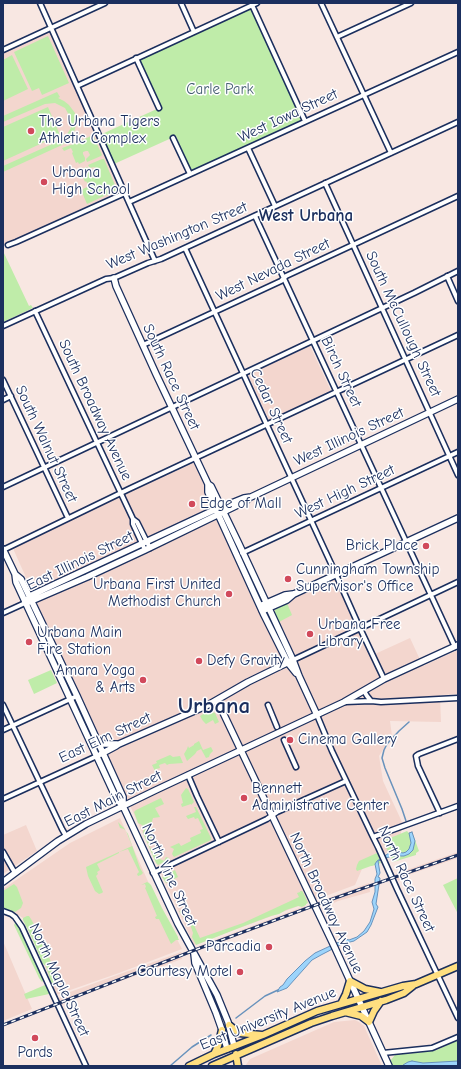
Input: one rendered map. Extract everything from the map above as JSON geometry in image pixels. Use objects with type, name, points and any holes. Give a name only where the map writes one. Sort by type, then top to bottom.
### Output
[{"type":"main road","points":[[416,984],[458,966]]},
{"type":"main road","points":[[341,1004],[350,981],[365,989],[381,992]]},
{"type":"main road","name":"East University Avenue","points":[[189,1066],[302,1017],[381,992],[416,984]]},
{"type":"main road","name":"East University Avenue","points":[[212,1066],[311,1024],[404,993],[416,984]]},
{"type":"main road","points":[[344,1012],[361,1016],[368,1022],[374,1010],[381,1001]]},
{"type":"main road","points":[[229,1025],[239,1033],[263,1035]]},
{"type":"main road","points":[[214,1054],[218,1046],[222,1030]]},
{"type":"main road","points":[[234,1046],[238,1066]]},
{"type":"main road","points":[[227,1049],[228,1066]]},
{"type":"street","points":[[40,3],[124,193],[156,261]]},
{"type":"street","points":[[3,50],[105,3]]},
{"type":"street","points":[[181,3],[194,32]]},
{"type":"street","points":[[77,86],[257,3]]},
{"type":"street","points":[[322,3],[391,153]]},
{"type":"street","points":[[337,37],[411,3]]},
{"type":"street","points":[[252,5],[305,121]]},
{"type":"street","name":"West Iowa Street","points":[[129,202],[458,52]]},
{"type":"street","points":[[136,58],[159,108]]},
{"type":"street","name":"West Washington Street","points":[[3,326],[106,279],[114,278],[185,248],[458,122]]},
{"type":"street","points":[[174,138],[190,174]]},
{"type":"street","points":[[248,148],[275,206]]},
{"type":"street","name":"South McCullough Street","points":[[325,183],[458,475]]},
{"type":"street","points":[[8,245],[124,193]]},
{"type":"street","name":"West Nevada Street","points":[[143,345],[281,281],[299,270],[353,244],[458,196]]},
{"type":"street","name":"Birch Street","points":[[255,216],[381,489],[456,646]]},
{"type":"street","name":"Cedar Street","points":[[185,248],[384,679]]},
{"type":"street","points":[[3,487],[458,271]]},
{"type":"street","points":[[447,276],[458,301]]},
{"type":"street","name":"South Race Street","points":[[114,278],[116,286],[171,407],[208,484],[211,486],[220,511],[264,607],[290,661],[299,676],[332,751]]},
{"type":"street","name":"South Broadway Avenue","points":[[35,311],[133,519],[137,522],[147,549]]},
{"type":"street","points":[[123,806],[117,800],[57,672],[25,603],[16,582],[15,574],[3,550],[458,335]]},
{"type":"street","name":"South Walnut Street","points":[[3,380],[68,518]]},
{"type":"street","points":[[3,400],[10,396]]},
{"type":"street","name":"West Illinois Street","points":[[144,543],[246,501],[250,497],[458,399]]},
{"type":"street","name":"West High Street","points":[[242,553],[458,452]]},
{"type":"street","name":"South Race Street","points":[[220,511],[242,553],[264,607]]},
{"type":"street","name":"West Illinois Street","points":[[147,549],[220,511]]},
{"type":"street","points":[[264,607],[285,595],[294,594],[458,518]]},
{"type":"street","name":"East Illinois Street","points":[[3,613],[144,543]]},
{"type":"street","name":"East Illinois Street","points":[[53,589],[82,579],[147,549]]},
{"type":"street","points":[[15,574],[22,579],[77,696],[122,798],[123,806]]},
{"type":"street","points":[[290,661],[458,582]]},
{"type":"street","points":[[39,632],[45,629]]},
{"type":"street","name":"East Main Street","points":[[3,882],[82,826],[240,750],[317,715],[344,702],[384,679],[456,646]]},
{"type":"street","name":"East Elm Street","points":[[3,799],[97,756],[119,744],[208,705],[248,682],[290,661]]},
{"type":"street","points":[[57,672],[64,669]]},
{"type":"street","points":[[364,691],[372,701]]},
{"type":"street","points":[[3,730],[77,696]]},
{"type":"street","points":[[344,702],[388,702],[458,698]]},
{"type":"street","points":[[217,700],[240,750]]},
{"type":"street","points":[[3,705],[66,836]]},
{"type":"street","points":[[268,705],[277,727]]},
{"type":"street","points":[[440,813],[418,766],[416,756],[458,739]]},
{"type":"street","points":[[284,740],[296,767]]},
{"type":"street","points":[[97,741],[102,744],[119,744]]},
{"type":"street","name":"North Broadway Avenue","points":[[240,750],[335,948],[389,1066]]},
{"type":"street","name":"North Race Street","points":[[332,751],[458,1018]]},
{"type":"street","points":[[188,775],[219,842]]},
{"type":"street","points":[[153,873],[267,819],[276,812],[346,780]]},
{"type":"street","name":"North Vine Street","points":[[123,806],[175,918],[216,994],[229,1025],[234,1046]]},
{"type":"street","points":[[373,837],[458,806]]},
{"type":"street","points":[[3,852],[15,873]]},
{"type":"street","name":"North Maple Street","points":[[3,911],[15,917],[22,927],[86,1066]]},
{"type":"street","name":"North Vine Street","points":[[194,954],[195,963],[222,1030],[227,1049]]},
{"type":"street","points":[[383,1053],[432,1048],[458,1037]]},
{"type":"shaded area","points":[[48,32],[50,33],[120,188],[118,192],[3,245],[3,53]]},
{"type":"shaded area","points":[[310,346],[331,391],[269,420],[248,375]]},
{"type":"shaded area","points":[[194,463],[245,577],[262,604],[328,576],[336,575],[372,654],[410,638],[423,666],[458,650],[458,694],[440,695],[441,722],[390,721],[392,736],[379,756],[383,781],[402,822],[400,844],[362,869],[355,885],[194,945],[11,544]]},
{"type":"shaded area","points":[[120,818],[150,886],[182,949],[56,995],[27,921],[3,904],[3,889],[70,843]]},
{"type":"shaded area","points":[[26,825],[37,851],[3,874],[3,835]]},
{"type":"shaded area","points":[[458,852],[458,858],[405,876],[398,881],[395,874]]},
{"type":"shaded area","points":[[369,883],[370,892],[338,901],[324,908],[321,901]]},
{"type":"shaded area","points":[[305,906],[307,910],[200,950],[199,946]]},
{"type":"shaded area","points":[[3,941],[32,1009],[3,1021]]},
{"type":"shaded area","points":[[181,952],[182,959],[63,1003],[63,1005],[60,1006],[57,999],[70,992]]},
{"type":"shaded area","points":[[355,1020],[364,1026],[382,1066],[245,1066],[250,1059],[334,1022]]},
{"type":"green space","name":"Carle Park","points":[[252,5],[305,121],[192,172],[176,136],[114,164],[102,134],[159,108],[136,58]]},
{"type":"green space","points":[[48,36],[69,83],[42,95],[39,88],[32,91],[14,52]]},
{"type":"green space","points":[[12,55],[28,89],[3,101],[3,60]]},
{"type":"green space","points":[[57,92],[60,97],[58,98],[69,105],[75,113],[76,125],[73,136],[62,145],[3,172],[3,166],[59,141],[67,134],[71,128],[70,117],[65,108],[55,103],[45,104],[3,122],[3,116]]},
{"type":"green space","name":"The Urbana Tigers Athletic Complex","points":[[48,107],[60,135],[3,161],[3,127]]},
{"type":"green space","points":[[93,135],[102,155],[87,162],[86,159],[90,155],[88,151],[83,152],[85,161],[79,164],[78,162],[76,163],[71,148],[64,151],[62,148],[76,143]]},
{"type":"green space","points":[[104,159],[117,190],[87,204],[81,190],[89,186],[86,181],[85,182],[81,172],[83,171],[82,169],[87,167],[91,174],[95,174],[97,171],[96,168],[90,168],[88,165]]},
{"type":"green space","points":[[3,251],[29,306],[31,305],[33,308],[3,322]]},
{"type":"green space","points":[[287,603],[292,615],[279,622],[275,615],[275,610]]},
{"type":"green space","points":[[51,670],[57,683],[34,694],[28,680]]},
{"type":"green space","points":[[210,711],[215,713],[219,722],[215,724],[213,720],[206,724],[203,721],[200,716],[205,712]]},
{"type":"green space","points":[[199,741],[203,750],[211,747],[213,751],[209,757],[206,758],[201,749],[187,761],[184,754],[188,746],[189,748]]},
{"type":"green space","points":[[170,755],[173,757],[180,756],[183,763],[167,765],[165,763],[159,765],[160,768],[156,769],[155,771],[152,765],[157,763],[156,761]]},
{"type":"green space","points":[[186,788],[188,789],[194,802],[191,805],[182,807],[181,804],[183,803],[181,795]]},
{"type":"green space","points":[[161,798],[164,804],[155,808],[160,817],[153,818],[150,828],[153,829],[151,840],[148,843],[153,853],[157,853],[156,857],[164,861],[166,857],[169,858],[169,860],[158,865],[143,833],[144,828],[138,823],[134,812]]},
{"type":"green space","points":[[194,807],[196,807],[211,840],[174,857],[172,854],[174,849],[170,847],[179,843],[181,846],[191,841],[190,838],[201,833],[200,830],[203,829],[198,818],[195,819],[194,817],[188,819],[186,816],[196,812]]},
{"type":"green space","points":[[118,822],[124,828],[126,831],[120,828]]},
{"type":"green space","points":[[126,831],[143,873],[138,876],[137,874],[139,872],[128,849],[119,852],[97,864],[100,870],[97,872],[98,874],[96,876],[103,892],[99,894],[95,891],[88,876],[86,867],[132,846]]},
{"type":"green space","points":[[407,831],[409,833],[412,832],[419,851],[416,855],[393,862],[383,841]]},
{"type":"green space","points":[[377,853],[381,863],[357,871],[356,869],[359,861]]},
{"type":"green space","points":[[175,870],[178,877],[166,883],[162,877]]},
{"type":"green space","points":[[458,878],[458,914],[443,885]]},
{"type":"green space","points":[[147,882],[151,885],[178,937],[179,940],[176,940],[171,944],[159,919],[156,919],[155,917],[157,916],[145,888],[145,884],[141,885]]},
{"type":"green space","points":[[14,884],[17,887],[23,903],[21,908],[15,912],[3,908],[3,891]]},
{"type":"green space","points":[[300,891],[303,892],[308,903],[306,905],[286,910],[196,945],[192,937],[193,933],[189,921],[183,917],[179,911],[187,910],[200,938],[243,923],[299,897],[297,893],[300,892],[301,894]]},
{"type":"green space","points":[[29,916],[36,928],[60,982],[54,984],[51,982],[46,966],[43,964],[23,920],[23,918]]},
{"type":"green space","points":[[15,923],[18,923],[44,978],[42,982],[14,925]]},
{"type":"green space","points":[[45,985],[49,991],[49,994],[26,999],[24,994]]},
{"type":"green space","points":[[458,1040],[458,1066],[393,1066],[390,1061],[395,1055],[437,1050]]},
{"type":"water","points":[[412,832],[415,841],[413,850],[409,854],[404,856],[392,856],[378,861],[380,873],[378,877],[380,878],[376,904],[378,907],[367,932],[354,941],[342,944],[312,960],[287,988],[277,992],[287,979],[315,953],[346,939],[349,940],[357,937],[364,931],[370,922],[374,909],[372,902],[377,874],[375,864],[377,861],[392,851],[403,853],[406,852],[411,843],[409,833]]},
{"type":"water","points":[[412,1061],[423,1063],[458,1061],[458,1066],[402,1066]]},
{"type":"waterway","points":[[406,821],[382,758],[387,744],[409,722]]},
{"type":"waterway","points":[[236,1018],[265,996],[278,990]]},
{"type":"waterway","points":[[170,1066],[192,1047],[211,1035]]},
{"type":"railway","points":[[3,1025],[200,948],[321,903],[458,855]]},
{"type":"place","name":"The Urbana Tigers Athletic Complex","points":[[31,131]]},
{"type":"place","name":"Urbana High School","points":[[44,182]]},
{"type":"place","name":"Edge of Mall","points":[[192,504]]},
{"type":"place","name":"Brick Place","points":[[426,546]]},
{"type":"place","name":"Cunningham Township Supervisor's Office","points":[[288,579]]},
{"type":"place","name":"Urbana First United Methodist Church","points":[[229,594]]},
{"type":"place","name":"Urbana Free Library","points":[[310,634]]},
{"type":"place","name":"Urbana Main Fire Station","points":[[29,642]]},
{"type":"place","name":"Defy Gravity","points":[[199,661]]},
{"type":"place","name":"Amara Yoga & Arts","points":[[143,680]]},
{"type":"place","name":"Cinema Gallery","points":[[290,740]]},
{"type":"place","name":"Bennett Administrative Center","points":[[244,798]]},
{"type":"place","name":"Parcadia","points":[[269,947]]},
{"type":"place","name":"Courtesy Motel","points":[[240,972]]},
{"type":"place","name":"Pards","points":[[35,1038]]},
{"type":"district","name":"West Urbana","points":[[306,216]]},
{"type":"district","name":"Urbana","points":[[214,706]]}]
